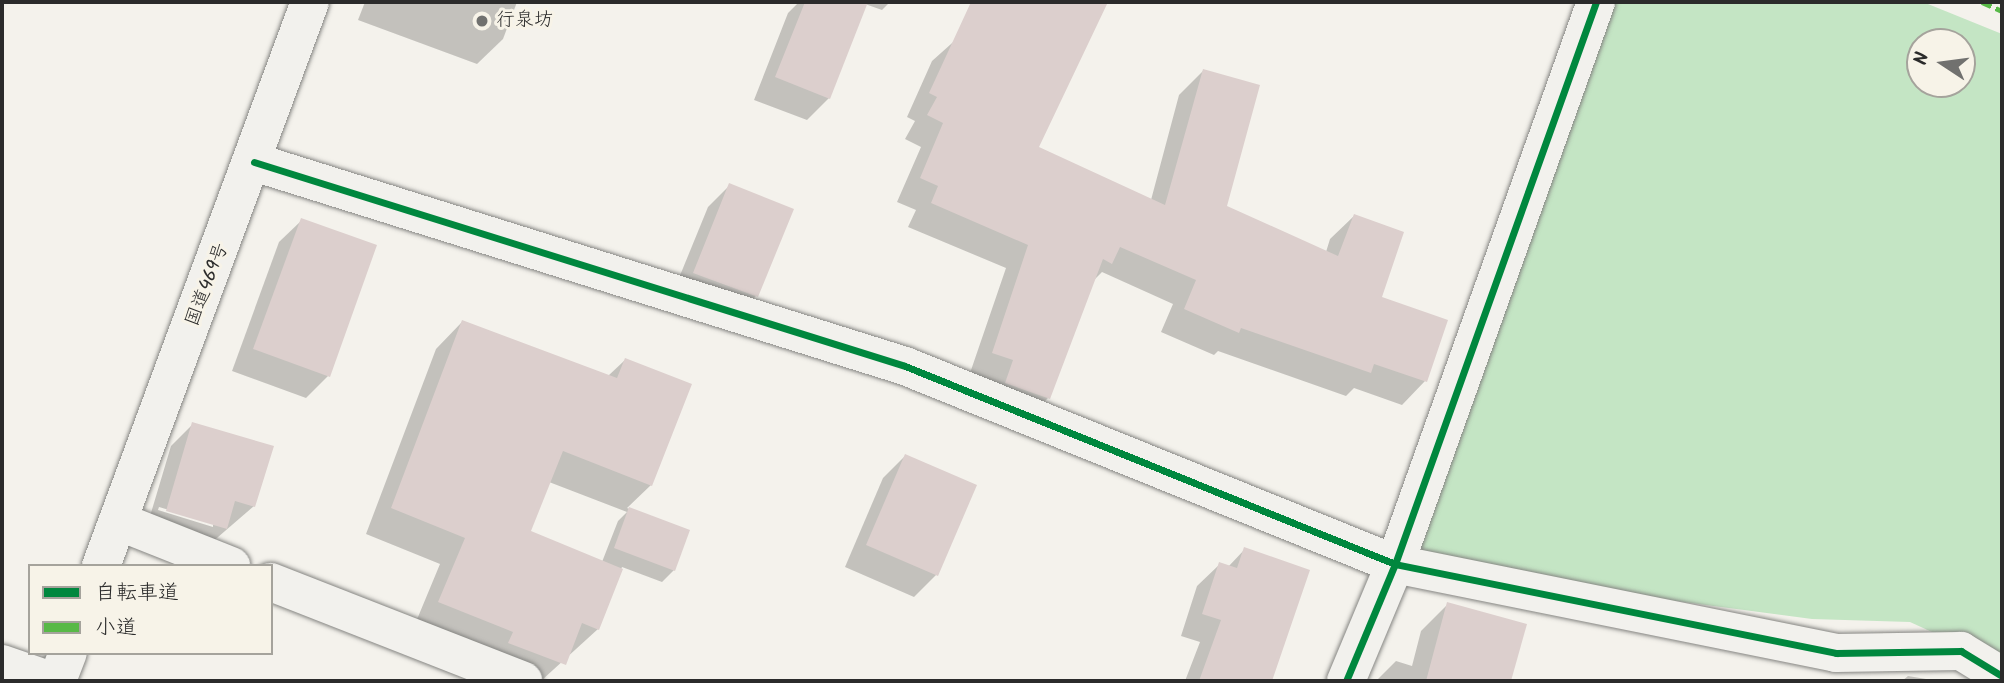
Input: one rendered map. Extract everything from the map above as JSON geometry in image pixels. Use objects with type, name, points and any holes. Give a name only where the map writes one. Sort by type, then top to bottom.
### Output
[{"type":"main road","name":"国道469号","points":[[102,564],[254,162],[310,2]]},
{"type":"main road","points":[[1346,681],[1395,564],[1596,2]]},
{"type":"main road","points":[[254,162],[905,366],[1395,564],[1836,653],[1961,650],[2002,676]]},
{"type":"main road","points":[[118,521],[226,564]]},
{"type":"main road","points":[[273,583],[523,681]]},
{"type":"main road","points":[[57,681],[67,655]]},
{"type":"main road","points":[[2,664],[51,681]]},
{"type":"green space","points":[[1596,2],[1923,2],[2002,34],[2002,664],[1910,622],[1812,619],[1395,564]]},
{"type":"building","points":[[805,2],[868,2],[830,99],[775,77]]},
{"type":"building","points":[[971,2],[1108,2],[1039,147],[1165,205],[1203,69],[1260,85],[1227,206],[1338,256],[1354,214],[1404,232],[1382,297],[1448,320],[1427,382],[1374,364],[1371,373],[1241,328],[1239,333],[1184,309],[1196,280],[1120,247],[1112,264],[1103,259],[1050,399],[1005,383],[1013,360],[992,353],[1028,245],[931,203],[938,186],[920,178],[943,123],[927,115],[937,97],[929,93]]},
{"type":"building","points":[[729,183],[794,209],[758,297],[693,273]]},
{"type":"building","points":[[301,218],[377,245],[330,377],[253,349]]},
{"type":"building","points":[[462,320],[617,378],[625,358],[692,384],[652,486],[563,451],[531,531],[623,569],[599,630],[582,623],[566,665],[508,643],[513,632],[438,602],[465,538],[391,508]]},
{"type":"building","points":[[192,422],[274,446],[255,507],[235,501],[227,529],[166,511]]},
{"type":"building","points":[[905,454],[977,485],[938,576],[866,545]]},
{"type":"building","points":[[629,507],[690,530],[675,571],[614,548]]},
{"type":"building","points":[[1244,547],[1310,570],[1272,681],[1199,681],[1221,620],[1202,614],[1219,562],[1237,568]]},
{"type":"building","points":[[1447,602],[1527,624],[1511,681],[1426,681]]},
{"type":"marked path","points":[[1982,2],[2002,11]]},
{"type":"cycle path","points":[[1346,681],[1395,564],[1596,2]]},
{"type":"cycle path","points":[[254,162],[905,366],[1395,564],[1836,653],[1961,651],[2002,676]]},
{"type":"place","name":"行泉坊","points":[[482,21]]}]
